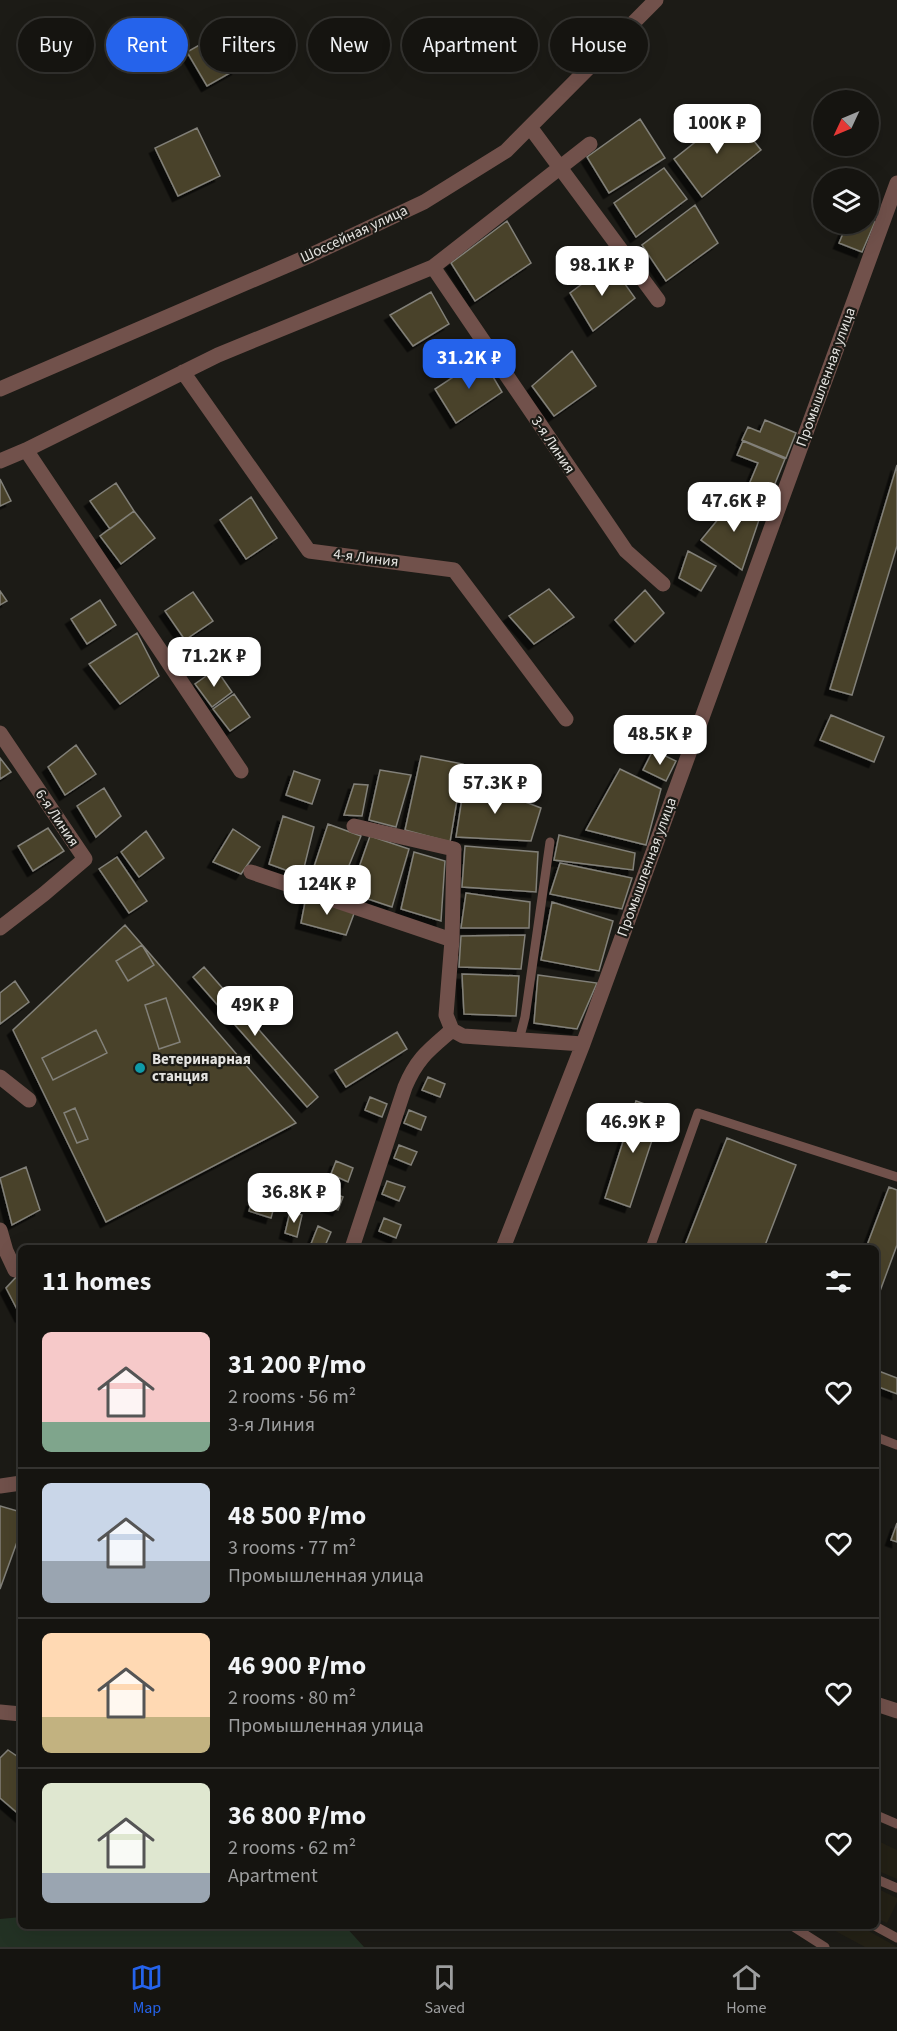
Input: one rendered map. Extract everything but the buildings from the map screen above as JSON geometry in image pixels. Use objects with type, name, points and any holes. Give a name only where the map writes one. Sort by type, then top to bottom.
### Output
[{"type":"street","name":"Шоссейная улица","points":[[0,389],[311,255],[424,202],[506,151],[656,0]]},
{"type":"street","points":[[530,127],[658,300]]},
{"type":"street","points":[[0,461],[218,355],[433,267],[590,144]]},
{"type":"street","name":"Промышленная улица","points":[[504,1245],[583,1044],[897,183]]},
{"type":"street","name":"3-я Линия","points":[[433,267],[626,551],[663,584]]},
{"type":"street","name":"4-я Линия","points":[[183,372],[309,551],[454,570],[566,719]]},
{"type":"street","points":[[26,450],[242,771]]},
{"type":"street","name":"6-я Линия","points":[[0,733],[85,858],[0,928]]},
{"type":"street","points":[[354,826],[454,849],[452,940],[446,1015],[452,1030],[463,1036],[583,1044]]},
{"type":"street","points":[[251,872],[452,940]]},
{"type":"street","points":[[353,1245],[413,1067],[424,1054],[452,1030]]},
{"type":"street","points":[[0,1077],[29,1100]]},
{"type":"street","points":[[0,1230],[15,1270]]},
{"type":"street","points":[[0,1486],[18,1483]]},
{"type":"street","points":[[879,1705],[897,1711]]},
{"type":"street","points":[[0,1712],[18,1714]]},
{"type":"lane","points":[[519,1040],[525,1017],[550,842]]},
{"type":"lane","points":[[651,1245],[698,1113],[897,1177]]},
{"type":"lane","points":[[879,1438],[897,1445]]},
{"type":"lane","points":[[879,1816],[897,1824]]},
{"type":"lane","points":[[879,1880],[897,1888]]},
{"type":"lane","points":[[879,1928],[897,1938]]},
{"type":"lane","points":[[797,1929],[825,1947]]},
{"type":"shaded area","points":[[879,1841],[897,1850],[897,1879],[879,1871]]},
{"type":"shaded area","points":[[879,1889],[897,1898],[887,1923],[879,1919]]},
{"type":"shaded area","points":[[832,1929],[865,1929],[897,1947],[865,1947]]},
{"type":"green space","points":[[18,1917],[18,1929],[348,1929],[364,1947],[0,1947],[0,1919]]},
{"type":"place","name":"Ветеринарная станция","points":[[140,1068]]}]
